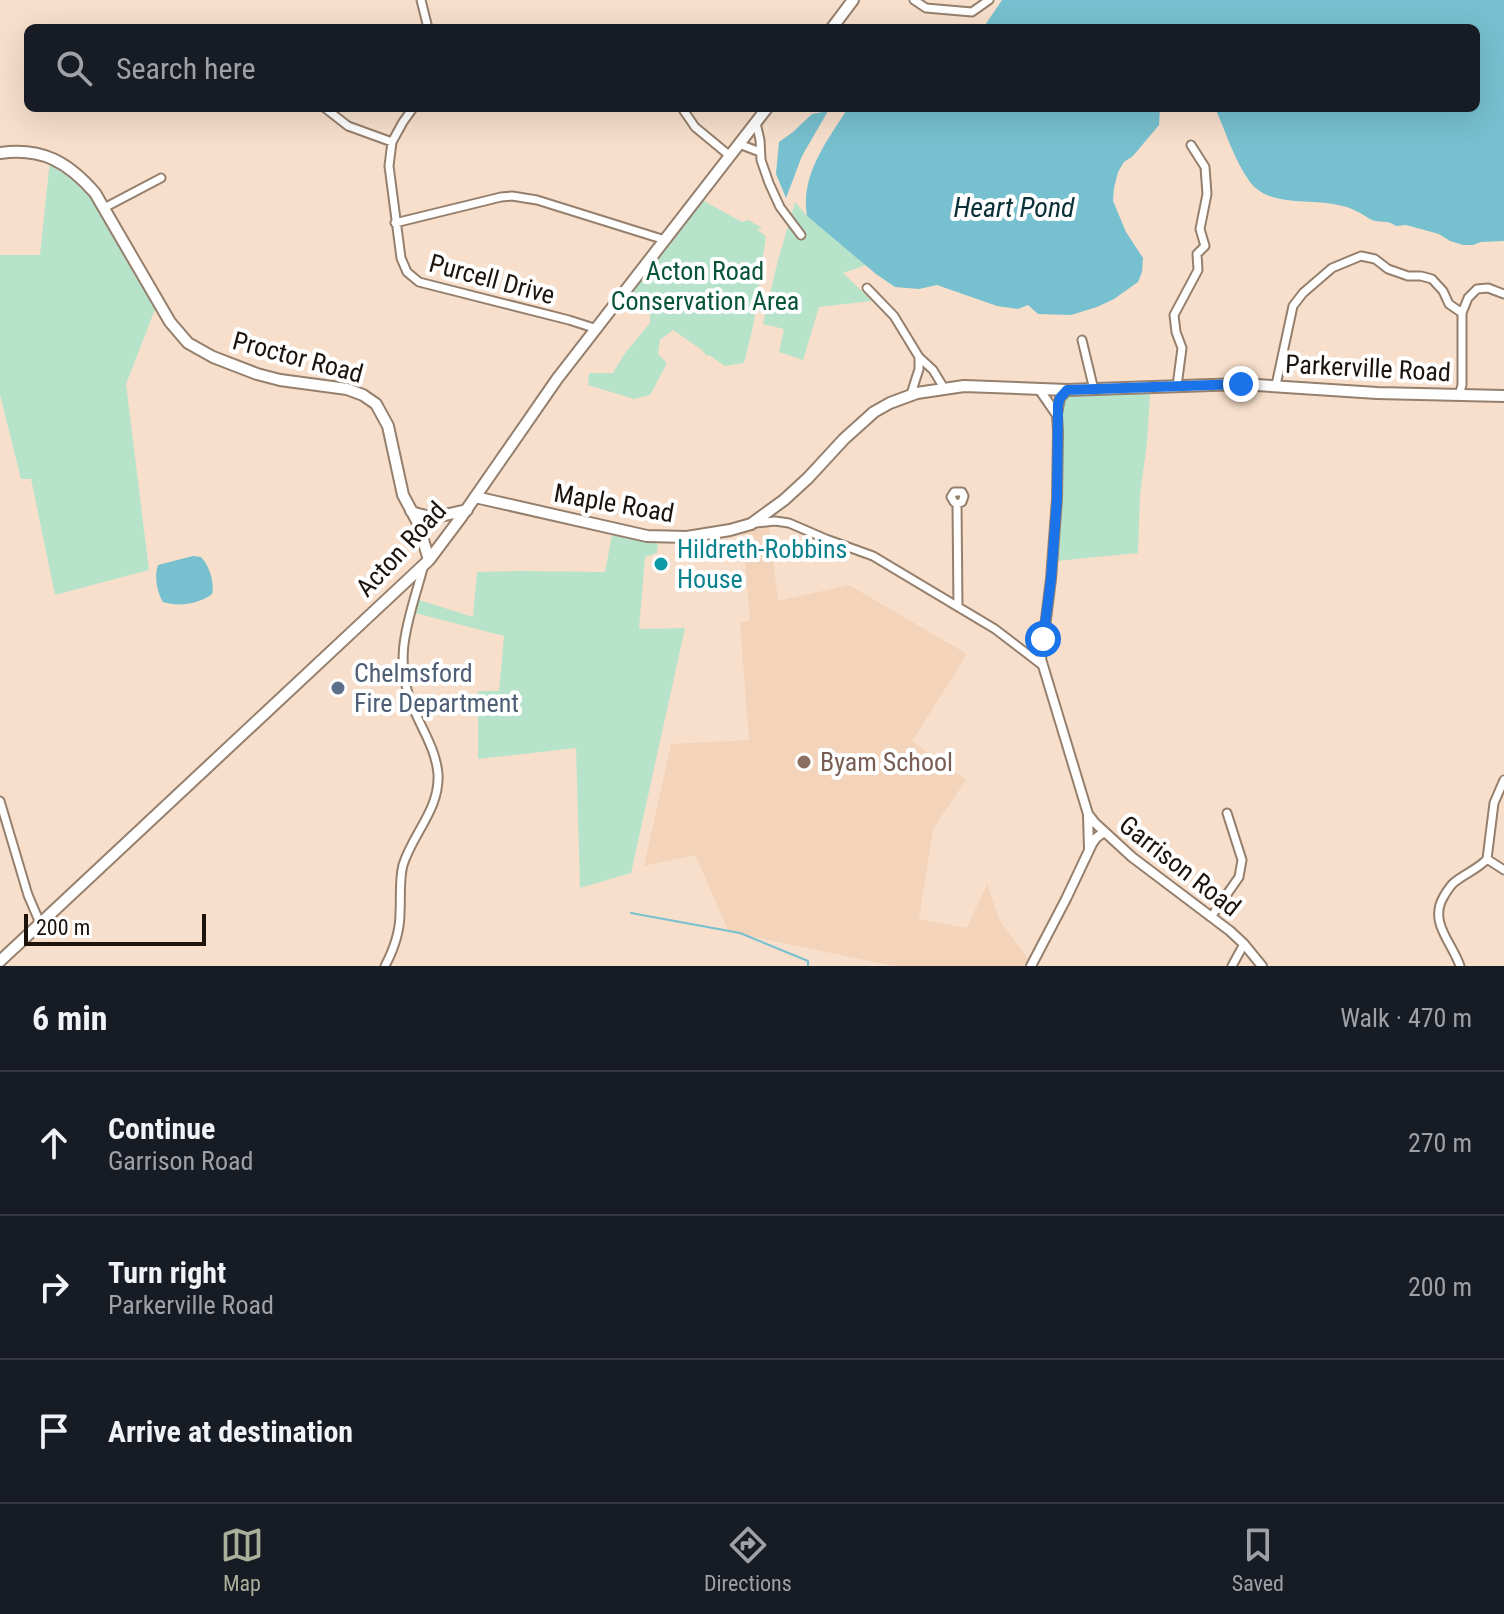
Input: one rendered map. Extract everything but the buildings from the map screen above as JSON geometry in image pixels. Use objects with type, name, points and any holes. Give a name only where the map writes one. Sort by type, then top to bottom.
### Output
[{"type":"main road","points":[[835,24],[853,0]]},
{"type":"main road","name":"Acton Road","points":[[0,961],[426,562],[467,510],[557,379],[764,112]]},
{"type":"main road","name":"Proctor Road","points":[[0,153],[41,154],[77,174],[95,193],[170,322],[188,343],[213,357],[257,374],[347,389],[376,404],[388,426],[401,489],[422,534],[426,562]]},
{"type":"main road","name":"Parkerville Road","points":[[751,524],[797,489],[874,412],[911,394],[944,388],[1094,390],[1241,384],[1504,396]]},
{"type":"main road","name":"Maple Road","points":[[475,497],[660,538],[711,535],[751,524]]},
{"type":"main road","points":[[411,511],[423,516],[467,510]]},
{"type":"street","points":[[421,0],[427,24]]},
{"type":"street","points":[[914,0],[926,8],[972,12],[989,0]]},
{"type":"street","points":[[330,112],[354,129],[392,142]]},
{"type":"street","name":"Purcell Drive","points":[[410,112],[392,142],[389,166],[395,223],[407,272],[419,282],[597,329]]},
{"type":"street","points":[[685,112],[695,127],[730,156]]},
{"type":"street","points":[[756,123],[769,183],[780,207],[801,235]]},
{"type":"street","points":[[739,144],[760,152]]},
{"type":"street","points":[[1177,386],[1182,348],[1174,315],[1198,270],[1197,254],[1205,246],[1200,229],[1207,194],[1205,167],[1191,145]]},
{"type":"street","points":[[104,208],[161,178]]},
{"type":"street","points":[[395,223],[512,196],[537,200],[665,240]]},
{"type":"street","points":[[1276,385],[1293,306],[1332,268],[1361,256],[1375,259],[1388,269],[1408,276],[1432,279],[1449,304],[1462,313]]},
{"type":"street","points":[[867,288],[894,316],[919,357],[933,370],[944,388]]},
{"type":"street","points":[[1459,395],[1462,385],[1462,313],[1468,298],[1477,289],[1488,288],[1504,294]]},
{"type":"street","points":[[1082,340],[1094,390]]},
{"type":"street","points":[[911,394],[919,369],[919,357]]},
{"type":"street","points":[[1039,389],[1057,415]]},
{"type":"street","name":"Garrison Road","points":[[1067,390],[1060,398],[1057,415],[1057,499],[1041,652],[1042,665],[1088,814],[1151,873],[1244,944],[1262,966]]},
{"type":"street","points":[[957,504],[958,607]]},
{"type":"street","name":"Maple Road","points":[[751,524],[775,521],[797,525],[873,556],[1008,638],[1042,665]]},
{"type":"street","points":[[385,966],[398,932],[404,863],[430,812],[438,786],[434,757],[403,674],[403,647],[426,562]]},
{"type":"street","points":[[397,590],[407,595],[413,603]]},
{"type":"street","points":[[1460,966],[1452,946],[1443,935],[1438,919],[1439,906],[1456,881],[1487,859],[1494,803],[1504,780]]},
{"type":"street","points":[[0,801],[28,895],[40,923]]},
{"type":"street","points":[[1211,917],[1239,877],[1242,860],[1227,813]]},
{"type":"street","points":[[1088,814],[1089,850]]},
{"type":"street","points":[[1031,966],[1089,850],[1104,832]]},
{"type":"street","points":[[1487,859],[1504,870]]},
{"type":"street","points":[[1232,966],[1244,944]]},
{"type":"shaded area","name":"Byam School","points":[[769,526],[778,601],[849,585],[967,654],[912,741],[966,780],[933,829],[919,919],[967,928],[987,884],[999,919],[1028,959],[1024,966],[894,966],[729,932],[695,855],[644,866],[671,744],[749,740],[740,623],[750,620],[743,533]]},
{"type":"green space","points":[[50,160],[64,168],[94,195],[156,307],[126,384],[149,570],[55,595],[31,479],[21,479],[0,395],[0,255],[40,255]]},
{"type":"green space","name":"Acton Road Conservation Area","points":[[702,200],[742,222],[748,220],[762,228],[757,230],[766,236],[753,327],[744,363],[725,366],[673,330],[660,340],[658,354],[667,363],[650,395],[634,399],[588,385],[589,373],[613,373],[650,323],[650,314],[628,298]]},
{"type":"green space","points":[[795,202],[807,216],[866,265],[843,273],[872,301],[819,307],[803,360],[779,352],[784,329],[763,324]]},
{"type":"green space","points":[[1150,394],[1138,553],[1056,561],[1062,484],[1063,401],[1068,395]]},
{"type":"green space","points":[[612,535],[658,544],[657,553],[645,557],[639,629],[685,628],[631,873],[580,888],[576,748],[478,759],[478,691],[499,691],[504,636],[415,613],[419,600],[473,617],[477,572],[605,572]]},
{"type":"water","points":[[1002,0],[1504,0],[1504,241],[1463,245],[1439,234],[1372,220],[1343,206],[1268,196],[1258,190],[1244,173],[1217,112],[1480,112],[1480,24],[986,24]]},
{"type":"water","points":[[827,112],[802,156],[786,198],[776,174],[779,142],[812,114]]},
{"type":"water","name":"Heart Pond","points":[[845,112],[1160,112],[1159,125],[1133,156],[1124,162],[1114,188],[1113,201],[1126,232],[1143,258],[1138,282],[1114,299],[1071,315],[1038,314],[1028,305],[1018,309],[997,306],[937,285],[919,289],[895,287],[807,216],[811,173]]},
{"type":"water","points":[[193,556],[201,557],[207,565],[212,594],[188,604],[163,602],[157,584],[158,565]]},
{"type":"waterway","points":[[631,913],[740,933],[808,961],[808,966]]},
{"type":"place","name":"Hildreth-Robbins House","points":[[661,564]]},
{"type":"place","name":"Chelmsford Fire Department","points":[[338,688]]},
{"type":"place","name":"Byam School","points":[[804,762]]},
{"type":"route","points":[[1043,639],[1057,499],[1057,415],[1060,398],[1067,390],[1241,384]]}]
